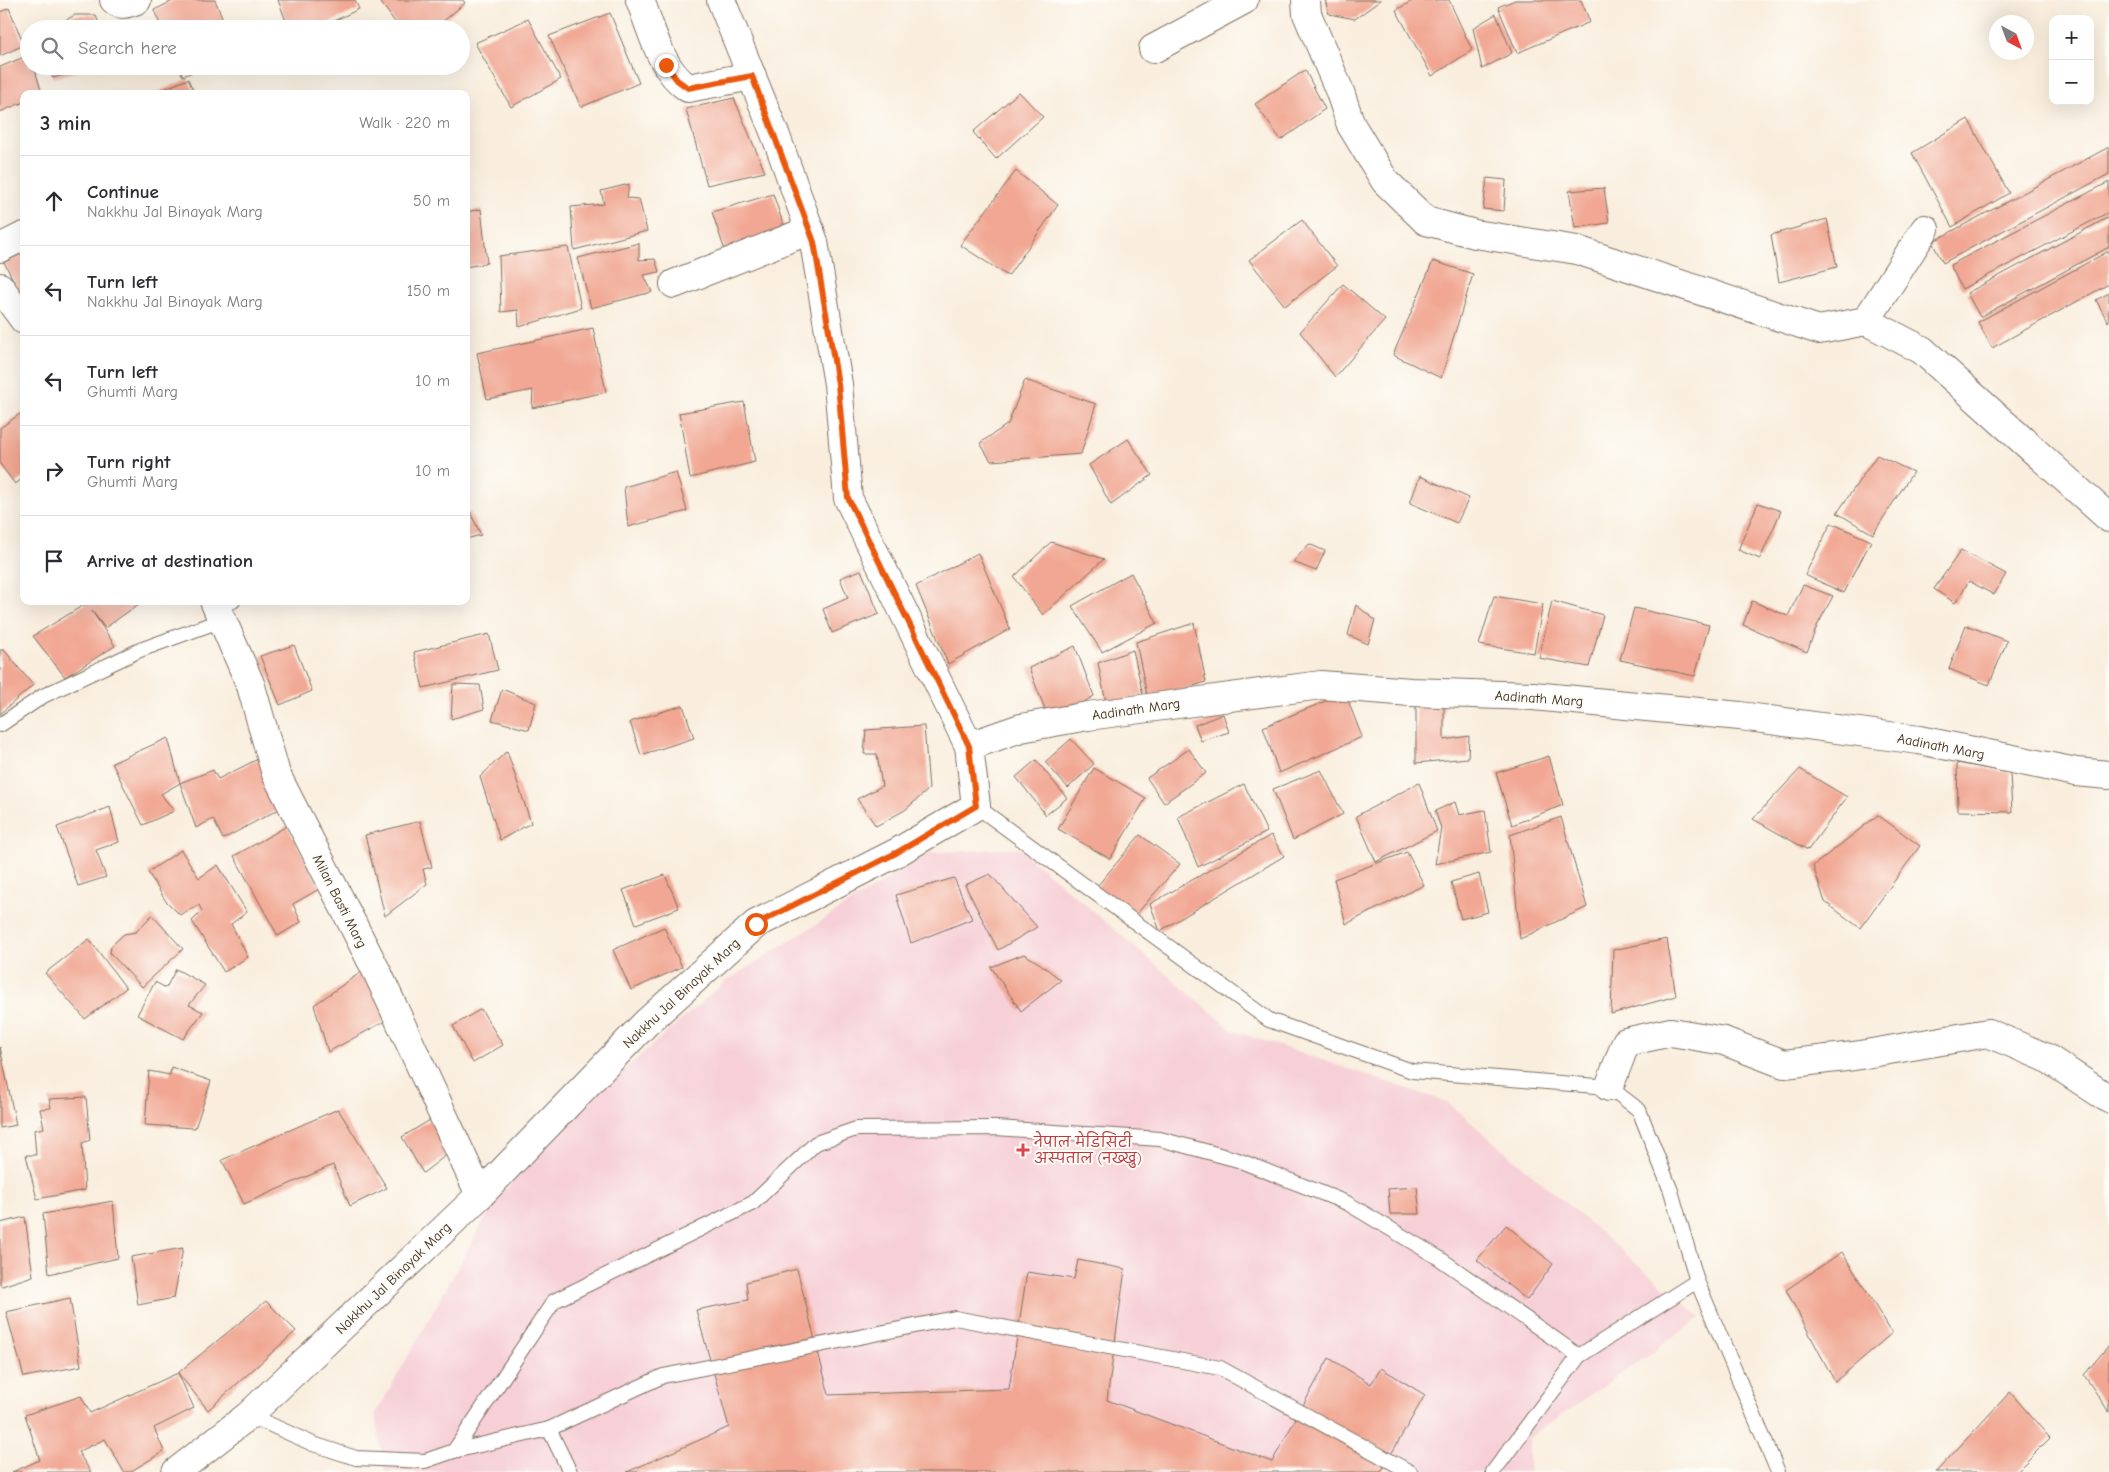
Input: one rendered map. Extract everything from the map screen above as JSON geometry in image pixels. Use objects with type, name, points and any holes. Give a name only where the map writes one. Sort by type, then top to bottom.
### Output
[{"type":"street","points":[[114,0],[117,3],[126,4],[137,0]]},
{"type":"street","points":[[640,0],[666,65],[682,84],[688,88],[752,76]]},
{"type":"street","points":[[721,0],[752,76],[814,242],[838,384],[848,498],[969,746],[976,806]]},
{"type":"street","points":[[1153,49],[1244,0]]},
{"type":"street","points":[[1306,0],[1307,14],[1340,92],[1351,125],[1385,181],[1426,221],[1475,234],[1577,250],[1819,330],[1866,321],[1922,350],[2109,518]]},
{"type":"street","points":[[1866,321],[1925,229]]},
{"type":"street","points":[[674,284],[810,230]]},
{"type":"street","points":[[0,248],[20,238]]},
{"type":"street","points":[[0,287],[20,314]]},
{"type":"street","name":"Milan Basti Marg","points":[[222,608],[251,686],[276,774],[378,974],[480,1195]]},
{"type":"street","name":"Aadinath Marg","points":[[969,746],[1021,728],[1088,716],[1321,685],[1411,692],[1533,696],[1740,716],[1919,740],[2076,772],[2109,775]]},
{"type":"street","name":"Nakkhu Jal Binayak Marg","points":[[176,1472],[249,1415],[480,1195],[646,1022],[756,924],[896,853],[976,806]]},
{"type":"street","points":[[1609,1087],[1626,1042],[1671,1032],[1724,1041],[1784,1064],[1854,1056],[1988,1033],[2048,1058],[2109,1098]]},
{"type":"lane","points":[[0,725],[43,696],[140,650],[222,608]]},
{"type":"lane","points":[[976,806],[1269,1020],[1412,1071],[1609,1087],[1639,1110],[1671,1191],[1697,1281],[1778,1472]]},
{"type":"lane","points":[[454,1451],[554,1301],[753,1203],[816,1143],[856,1129],[996,1128],[1160,1139],[1238,1160],[1347,1203],[1439,1258],[1579,1356]]},
{"type":"lane","points":[[1493,1472],[1579,1356],[1697,1281]]},
{"type":"lane","points":[[249,1415],[312,1444],[356,1458],[426,1461],[454,1451],[549,1429],[663,1376],[955,1318],[1220,1368],[1410,1472]]},
{"type":"lane","points":[[549,1429],[570,1472]]},
{"type":"shaded area","name":"नेपाल मेडिसिटी अस्पताल (नख्खु)","points":[[1019,848],[1232,1030],[1447,1102],[1701,1318],[1529,1438],[1529,1472],[385,1472],[375,1415],[497,1198],[604,1087],[726,981],[929,853]]},
{"type":"building","points":[[175,0],[215,0],[223,20],[158,20],[154,10]]},
{"type":"building","points":[[278,0],[355,0],[359,9],[336,20],[286,20]]},
{"type":"building","points":[[379,0],[463,0],[465,3],[445,20],[393,20]]},
{"type":"building","points":[[1325,0],[1381,0],[1355,19],[1329,14]]},
{"type":"building","points":[[1414,0],[1449,0],[1472,50],[1432,76],[1396,10]]},
{"type":"building","points":[[1515,0],[1581,0],[1590,22],[1517,53],[1498,7]]},
{"type":"building","points":[[9,8],[20,35],[20,47],[0,56],[0,12]]},
{"type":"building","points":[[610,13],[639,83],[581,107],[549,36]]},
{"type":"building","points":[[1496,14],[1512,53],[1482,69],[1473,28]]},
{"type":"building","points":[[75,15],[96,15],[97,20],[66,20]]},
{"type":"building","points":[[528,19],[561,79],[511,107],[475,43]]},
{"type":"building","points":[[20,59],[20,75],[37,75],[41,90],[20,90],[20,104],[0,112],[0,67]]},
{"type":"building","points":[[1305,70],[1325,109],[1281,140],[1255,104]]},
{"type":"building","points":[[52,75],[63,75],[53,78]]},
{"type":"building","points":[[188,79],[193,90],[162,90]]},
{"type":"building","points":[[1019,92],[1043,117],[996,159],[973,132]]},
{"type":"building","points":[[734,98],[765,172],[707,185],[686,109]]},
{"type":"building","points":[[1968,119],[2009,193],[1952,227],[1912,153]]},
{"type":"building","points":[[2109,147],[2109,174],[1943,263],[1932,242]]},
{"type":"building","points":[[1016,171],[1058,205],[1008,276],[960,245]]},
{"type":"building","points":[[1487,178],[1506,180],[1504,211],[1483,209]]},
{"type":"building","points":[[2109,182],[2109,212],[1962,289],[1950,265]]},
{"type":"building","points":[[629,184],[627,198],[639,199],[647,231],[574,250],[571,207],[604,204],[601,191]]},
{"type":"building","points":[[1604,188],[1609,223],[1575,228],[1569,191]]},
{"type":"building","points":[[773,194],[785,229],[725,251],[712,212]]},
{"type":"building","points":[[481,209],[487,263],[470,266],[470,211]]},
{"type":"building","points":[[2109,217],[2109,247],[1980,317],[1967,293]]},
{"type":"building","points":[[1827,219],[1837,267],[1779,282],[1771,235]]},
{"type":"building","points":[[1302,220],[1337,266],[1285,306],[1249,260]]},
{"type":"building","points":[[639,243],[639,260],[655,259],[659,272],[644,275],[652,292],[591,308],[578,258]]},
{"type":"building","points":[[568,247],[581,308],[519,327],[518,310],[501,312],[499,256]]},
{"type":"building","points":[[2109,251],[2109,284],[1992,348],[1978,322]]},
{"type":"building","points":[[20,254],[20,293],[4,262]]},
{"type":"building","points":[[1433,261],[1473,274],[1441,378],[1393,355]]},
{"type":"building","points":[[1343,284],[1385,320],[1335,377],[1300,332]]},
{"type":"building","points":[[2109,293],[2109,321],[2108,322],[2096,300]]},
{"type":"building","points":[[593,328],[606,392],[532,408],[533,390],[487,399],[477,353]]},
{"type":"building","points":[[1025,380],[1096,404],[1081,454],[991,461],[980,443],[1008,424]]},
{"type":"building","points":[[744,402],[755,462],[690,478],[679,413]]},
{"type":"building","points":[[20,414],[20,481],[15,484],[0,464],[0,428]]},
{"type":"building","points":[[1128,439],[1152,475],[1111,505],[1089,465]]},
{"type":"building","points":[[1877,455],[1913,472],[1873,534],[1837,513]]},
{"type":"building","points":[[676,472],[687,511],[628,527],[624,487]]},
{"type":"building","points":[[1420,476],[1469,498],[1457,523],[1410,503]]},
{"type":"building","points":[[1758,503],[1781,511],[1760,559],[1738,550]]},
{"type":"building","points":[[470,512],[481,535],[470,538]]},
{"type":"building","points":[[1831,523],[1871,541],[1844,593],[1805,575]]},
{"type":"building","points":[[1051,542],[1104,559],[1043,615],[1014,577]]},
{"type":"building","points":[[1309,544],[1325,551],[1316,571],[1293,562]]},
{"type":"building","points":[[1961,550],[2006,574],[1994,595],[1969,581],[1955,603],[1934,589]]},
{"type":"building","points":[[978,553],[1010,629],[948,664],[916,586]]},
{"type":"building","points":[[861,570],[879,614],[832,633],[823,609],[848,598],[840,578]]},
{"type":"building","points":[[1131,573],[1157,623],[1102,652],[1072,606]]},
{"type":"building","points":[[1803,585],[1833,596],[1817,626],[1807,652],[1743,625],[1752,601],[1788,616]]},
{"type":"building","points":[[1494,596],[1543,604],[1534,653],[1479,645]]},
{"type":"building","points":[[1552,601],[1603,615],[1589,667],[1539,658]]},
{"type":"building","points":[[84,605],[137,605],[105,628],[92,611],[115,646],[65,677],[33,636]]},
{"type":"building","points":[[1356,605],[1375,620],[1368,644],[1348,635]]},
{"type":"building","points":[[1634,608],[1709,625],[1695,676],[1620,660]]},
{"type":"building","points":[[1194,623],[1206,682],[1148,700],[1136,642]]},
{"type":"building","points":[[1966,625],[2007,641],[1989,685],[1949,669]]},
{"type":"building","points":[[489,634],[498,670],[423,688],[414,652]]},
{"type":"building","points":[[294,645],[312,691],[280,705],[260,656]]},
{"type":"building","points":[[1075,646],[1094,696],[1050,722],[1029,668]]},
{"type":"building","points":[[0,650],[4,650],[33,685],[0,714]]},
{"type":"building","points":[[1133,650],[1143,695],[1107,707],[1098,663]]},
{"type":"building","points":[[453,684],[480,685],[484,709],[451,719]]},
{"type":"building","points":[[502,689],[536,703],[529,730],[492,720]]},
{"type":"building","points":[[1345,693],[1362,737],[1279,773],[1263,727]]},
{"type":"building","points":[[1444,698],[1444,740],[1469,736],[1468,758],[1416,763],[1416,706]]},
{"type":"building","points":[[683,705],[694,738],[641,755],[630,722]]},
{"type":"building","points":[[1223,714],[1229,732],[1201,741],[1195,725]]},
{"type":"building","points":[[924,726],[929,789],[905,810],[876,826],[857,799],[882,786],[877,754],[864,754],[866,730]]},
{"type":"building","points":[[168,738],[180,783],[161,794],[174,811],[143,825],[112,763]]},
{"type":"building","points":[[1071,739],[1094,764],[1068,788],[1045,762]]},
{"type":"building","points":[[1189,749],[1206,773],[1164,803],[1147,778]]},
{"type":"building","points":[[507,751],[531,823],[500,840],[480,777]]},
{"type":"building","points":[[1549,756],[1563,805],[1512,825],[1496,773]]},
{"type":"building","points":[[258,759],[283,807],[223,839],[213,819],[196,828],[180,783],[213,770],[218,779]]},
{"type":"building","points":[[1036,760],[1067,798],[1046,815],[1016,777]]},
{"type":"building","points":[[1957,763],[2010,773],[2012,812],[1958,811]]},
{"type":"building","points":[[1094,768],[1146,798],[1110,859],[1058,829]]},
{"type":"building","points":[[1800,769],[1847,797],[1808,850],[1753,819]]},
{"type":"building","points":[[1321,770],[1343,814],[1293,840],[1273,789]]},
{"type":"building","points":[[1419,783],[1437,831],[1376,862],[1356,816]]},
{"type":"building","points":[[1244,784],[1267,832],[1198,867],[1178,817]]},
{"type":"building","points":[[1455,802],[1459,815],[1485,810],[1491,852],[1435,864],[1441,828],[1435,811]]},
{"type":"building","points":[[110,807],[119,842],[96,850],[106,877],[78,886],[57,827]]},
{"type":"building","points":[[1878,815],[1920,846],[1860,928],[1825,902],[1813,866]]},
{"type":"building","points":[[1561,817],[1587,907],[1520,939],[1510,835]]},
{"type":"building","points":[[420,821],[432,867],[423,869],[427,884],[385,916],[365,835]]},
{"type":"building","points":[[287,826],[321,888],[293,904],[301,922],[278,936],[234,856]]},
{"type":"building","points":[[1140,835],[1180,864],[1134,917],[1093,891]]},
{"type":"building","points":[[1271,835],[1284,856],[1160,931],[1150,904]]},
{"type":"building","points":[[181,850],[199,878],[218,865],[247,912],[231,924],[248,957],[224,972],[192,921],[202,911],[199,905],[180,915],[165,900],[148,872]]},
{"type":"building","points":[[1407,852],[1424,885],[1346,924],[1334,879]]},
{"type":"building","points":[[990,874],[1037,927],[998,950],[965,885]]},
{"type":"building","points":[[1479,874],[1488,912],[1461,919],[1451,882]]},
{"type":"building","points":[[665,875],[679,908],[636,924],[623,890]]},
{"type":"building","points":[[954,878],[972,919],[911,943],[896,895]]},
{"type":"building","points":[[152,915],[183,949],[142,987],[110,953],[111,946],[124,934],[136,932]]},
{"type":"building","points":[[664,927],[682,967],[631,990],[613,950]]},
{"type":"building","points":[[89,939],[126,988],[85,1019],[45,973]]},
{"type":"building","points":[[1667,939],[1676,996],[1611,1014],[1613,950]]},
{"type":"building","points":[[1024,954],[1061,980],[1021,1011],[991,967]]},
{"type":"building","points":[[367,968],[391,1018],[328,1052],[314,1005]]},
{"type":"building","points":[[176,969],[205,985],[189,1005],[203,1012],[183,1039],[137,1015],[155,982],[166,988]]},
{"type":"building","points":[[481,1009],[503,1045],[473,1063],[453,1026]]},
{"type":"building","points":[[0,1047],[16,1125],[0,1128]]},
{"type":"building","points":[[171,1067],[211,1081],[195,1128],[145,1125],[149,1071],[170,1075]]},
{"type":"building","points":[[86,1097],[90,1140],[82,1143],[85,1190],[37,1199],[26,1155],[36,1155],[34,1130],[44,1128],[40,1109],[51,1108],[49,1099]]},
{"type":"building","points":[[338,1109],[387,1188],[350,1206],[333,1165],[244,1204],[222,1160]]},
{"type":"building","points":[[440,1114],[454,1149],[423,1173],[402,1137]]},
{"type":"building","points":[[1417,1187],[1420,1214],[1390,1214],[1388,1189]]},
{"type":"building","points":[[113,1201],[118,1258],[49,1274],[43,1214]]},
{"type":"building","points":[[25,1217],[33,1276],[2,1286],[0,1285],[0,1223]]},
{"type":"building","points":[[1506,1225],[1553,1264],[1527,1300],[1477,1260]]},
{"type":"building","points":[[183,1248],[174,1298],[138,1305],[131,1257]]},
{"type":"building","points":[[1842,1252],[1892,1333],[1835,1382],[1786,1290]]},
{"type":"building","points":[[1078,1260],[1125,1269],[1107,1400],[1272,1462],[1329,1358],[1371,1384],[1381,1368],[1425,1395],[1381,1472],[627,1472],[729,1427],[696,1310],[748,1300],[746,1282],[797,1269],[829,1395],[1009,1389],[1027,1272],[1074,1279]]},
{"type":"building","points":[[70,1298],[81,1366],[24,1377],[6,1312]]},
{"type":"building","points":[[266,1301],[296,1331],[208,1410],[178,1373]]},
{"type":"building","points":[[2109,1345],[2109,1412],[2084,1375]]},
{"type":"building","points":[[178,1373],[194,1408],[154,1428],[164,1451],[130,1472],[124,1472],[105,1439],[78,1452],[91,1472],[12,1472],[40,1460],[25,1415],[81,1396],[90,1413]]},
{"type":"building","points":[[2010,1392],[2050,1438],[2016,1472],[1936,1472]]},
{"type":"place","name":"नेपाल मेडिसिटी अस्पताल (नख्खु)","points":[[1023,1150]]},
{"type":"route","points":[[666,65],[677,80],[688,88],[752,76],[814,242],[838,384],[848,498],[969,746],[976,806],[896,853],[756,924]]}]
